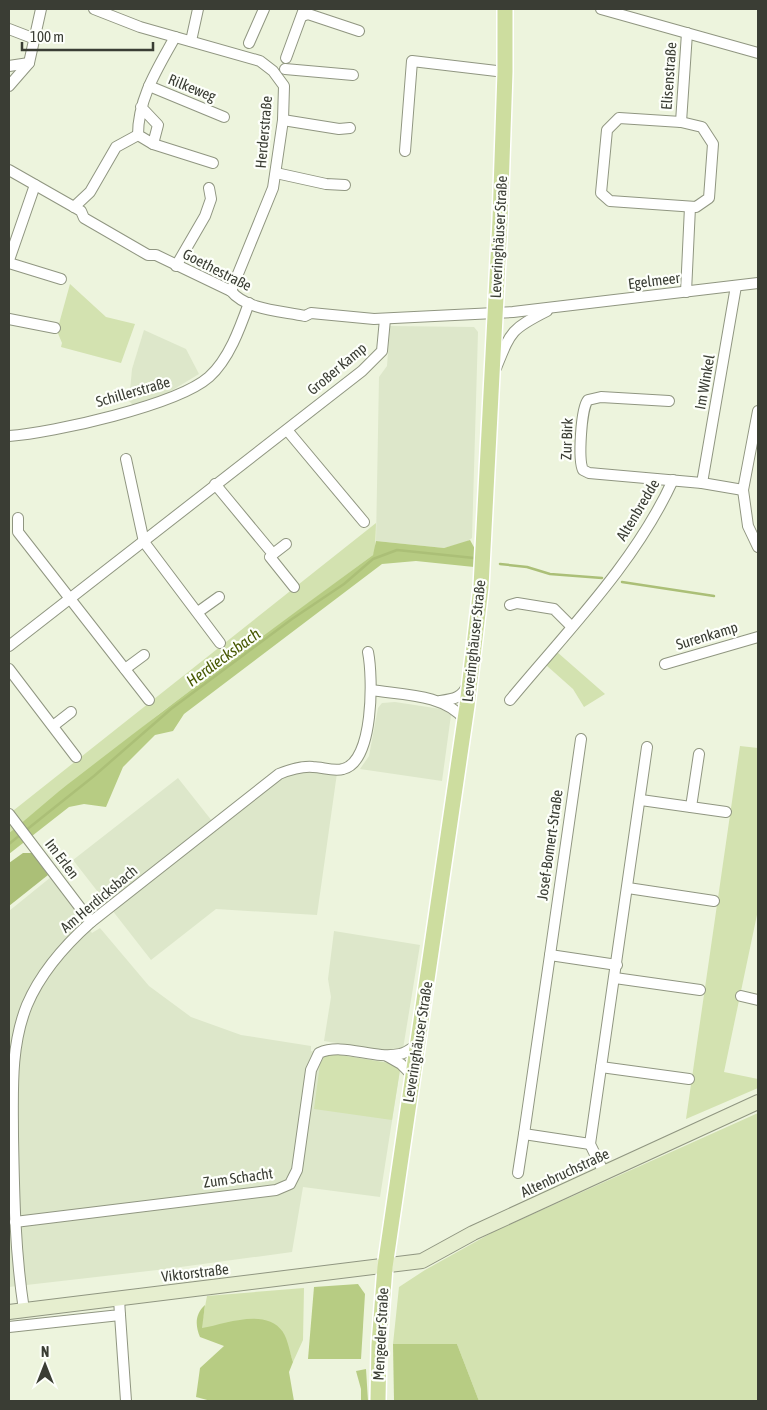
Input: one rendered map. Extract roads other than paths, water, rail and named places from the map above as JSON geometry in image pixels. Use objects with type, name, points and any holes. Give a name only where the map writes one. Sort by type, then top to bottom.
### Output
[{"type":"main road","name":"Leveringhäuser Straße","points":[[385,1267],[471,678],[482,578],[505,72],[505,9]]},
{"type":"main road","name":"Mengeder Straße","points":[[378,1401],[379,1345],[385,1267]]},
{"type":"street","points":[[9,86],[29,64],[41,9]]},
{"type":"street","name":"Herderstraße","points":[[94,9],[175,37],[260,61],[273,71],[284,86],[283,120],[274,188],[231,291]]},
{"type":"street","points":[[191,41],[198,9]]},
{"type":"street","points":[[249,42],[264,9]]},
{"type":"street","name":"Elisenstraße","points":[[601,9],[758,53]]},
{"type":"street","points":[[286,58],[303,12],[359,31]]},
{"type":"street","points":[[9,29],[35,39]]},
{"type":"street","name":"Elisenstraße","points":[[681,122],[687,33]]},
{"type":"street","points":[[138,135],[141,107],[149,86],[175,37]]},
{"type":"street","points":[[405,151],[412,62],[505,72]]},
{"type":"street","points":[[9,66],[29,64]]},
{"type":"street","points":[[285,69],[353,75]]},
{"type":"street","name":"Rilkeweg","points":[[149,86],[224,116]]},
{"type":"street","points":[[141,107],[158,125],[153,144]]},
{"type":"street","points":[[619,118],[681,122],[702,127],[713,144],[709,198],[696,207],[690,207],[610,201],[601,193],[607,130],[619,118]]},
{"type":"street","points":[[283,120],[339,129],[350,128]]},
{"type":"street","points":[[138,135],[153,144],[213,163]]},
{"type":"street","points":[[74,207],[90,192],[116,147],[138,135]]},
{"type":"street","name":"Goethestraße","points":[[9,170],[74,207],[81,212],[84,218],[148,255],[156,255],[231,291],[237,298],[248,304],[304,316],[311,313],[385,319],[495,312]]},
{"type":"street","points":[[276,173],[326,184],[345,185]]},
{"type":"street","points":[[34,185],[9,262],[61,279]]},
{"type":"street","points":[[176,266],[205,216],[212,199],[209,188]]},
{"type":"street","points":[[686,292],[690,207]]},
{"type":"street","name":"Egelmeer","points":[[495,312],[553,308],[758,283]]},
{"type":"street","name":"Im Winkel","points":[[702,483],[736,286]]},
{"type":"street","name":"Schillerstraße","points":[[9,436],[77,423],[156,403],[178,395],[209,377],[238,332],[248,304]]},
{"type":"street","name":"Egelmeer","points":[[492,375],[512,332],[522,323],[553,308]]},
{"type":"street","points":[[9,319],[56,328]]},
{"type":"street","name":"Großer Kamp","points":[[9,646],[362,371],[382,351],[385,319]]},
{"type":"street","name":"Zur Birk","points":[[669,400],[601,397],[588,400],[584,408],[580,460],[583,470],[589,473],[673,480]]},
{"type":"street","points":[[758,411],[743,490],[748,526],[758,547]]},
{"type":"street","points":[[287,430],[364,522]]},
{"type":"street","points":[[126,459],[144,542],[220,642]]},
{"type":"street","name":"Altenbredde","points":[[510,700],[613,577],[661,506],[673,480],[743,490]]},
{"type":"street","points":[[215,484],[273,554]]},
{"type":"street","points":[[18,518],[18,532],[148,700]]},
{"type":"street","points":[[286,544],[270,557],[294,587]]},
{"type":"street","points":[[198,612],[219,597]]},
{"type":"street","points":[[510,605],[517,603],[554,609],[571,626]]},
{"type":"street","name":"Surenkamp","points":[[665,664],[758,637]]},
{"type":"street","name":"Am Herdicksbach","points":[[24,1310],[15,1222],[13,1086],[17,1038],[27,1006],[42,976],[73,938],[91,922],[279,774],[292,769],[310,766],[342,770],[353,766],[360,757],[364,746],[372,670],[368,652]]},
{"type":"street","points":[[124,670],[144,655]]},
{"type":"street","points":[[9,669],[76,757]]},
{"type":"street","points":[[371,690],[439,701],[457,698],[464,693],[471,678]]},
{"type":"street","points":[[439,701],[456,710],[465,720]]},
{"type":"street","points":[[53,726],[71,712]]},
{"type":"street","name":"Josef-Bomert-Straße","points":[[518,1173],[581,739]]},
{"type":"street","points":[[604,1173],[590,1144],[641,800],[647,747]]},
{"type":"street","points":[[691,807],[699,754]]},
{"type":"street","points":[[641,800],[726,812]]},
{"type":"street","name":"Im Erlen","points":[[9,814],[91,922]]},
{"type":"street","points":[[628,888],[714,901]]},
{"type":"street","points":[[550,955],[617,965]]},
{"type":"street","points":[[615,978],[700,990]]},
{"type":"street","points":[[741,996],[758,1000]]},
{"type":"street","name":"Zum Schacht","points":[[15,1222],[276,1190],[290,1184],[297,1170],[311,1070],[319,1053],[329,1048],[387,1056],[402,1054],[417,1045]]},
{"type":"street","name":"Zum Schacht","points":[[387,1056],[401,1064],[412,1075]]},
{"type":"street","points":[[601,1067],[689,1080]]},
{"type":"street","name":"Altenbruchstraße","points":[[385,1267],[422,1261],[473,1233],[758,1102]]},
{"type":"street","points":[[524,1134],[590,1144]]},
{"type":"street","name":"Viktorstraße","points":[[9,1312],[385,1267]]},
{"type":"street","points":[[119,1299],[126,1401]]},
{"type":"street","points":[[9,1326],[120,1314]]},
{"type":"waterway","name":"Herdiecksbach","points":[[25,831],[94,776],[171,709],[292,619],[344,584],[373,559],[397,550],[474,558]]},
{"type":"waterway","name":"Herdiecksbach","points":[[500,564],[527,567],[550,574],[602,578]]},
{"type":"waterway","name":"Herdiecksbach","points":[[622,582],[714,596]]},
{"type":"waterway","name":"Herdiecksbach","points":[[9,844],[20,835]]}]
